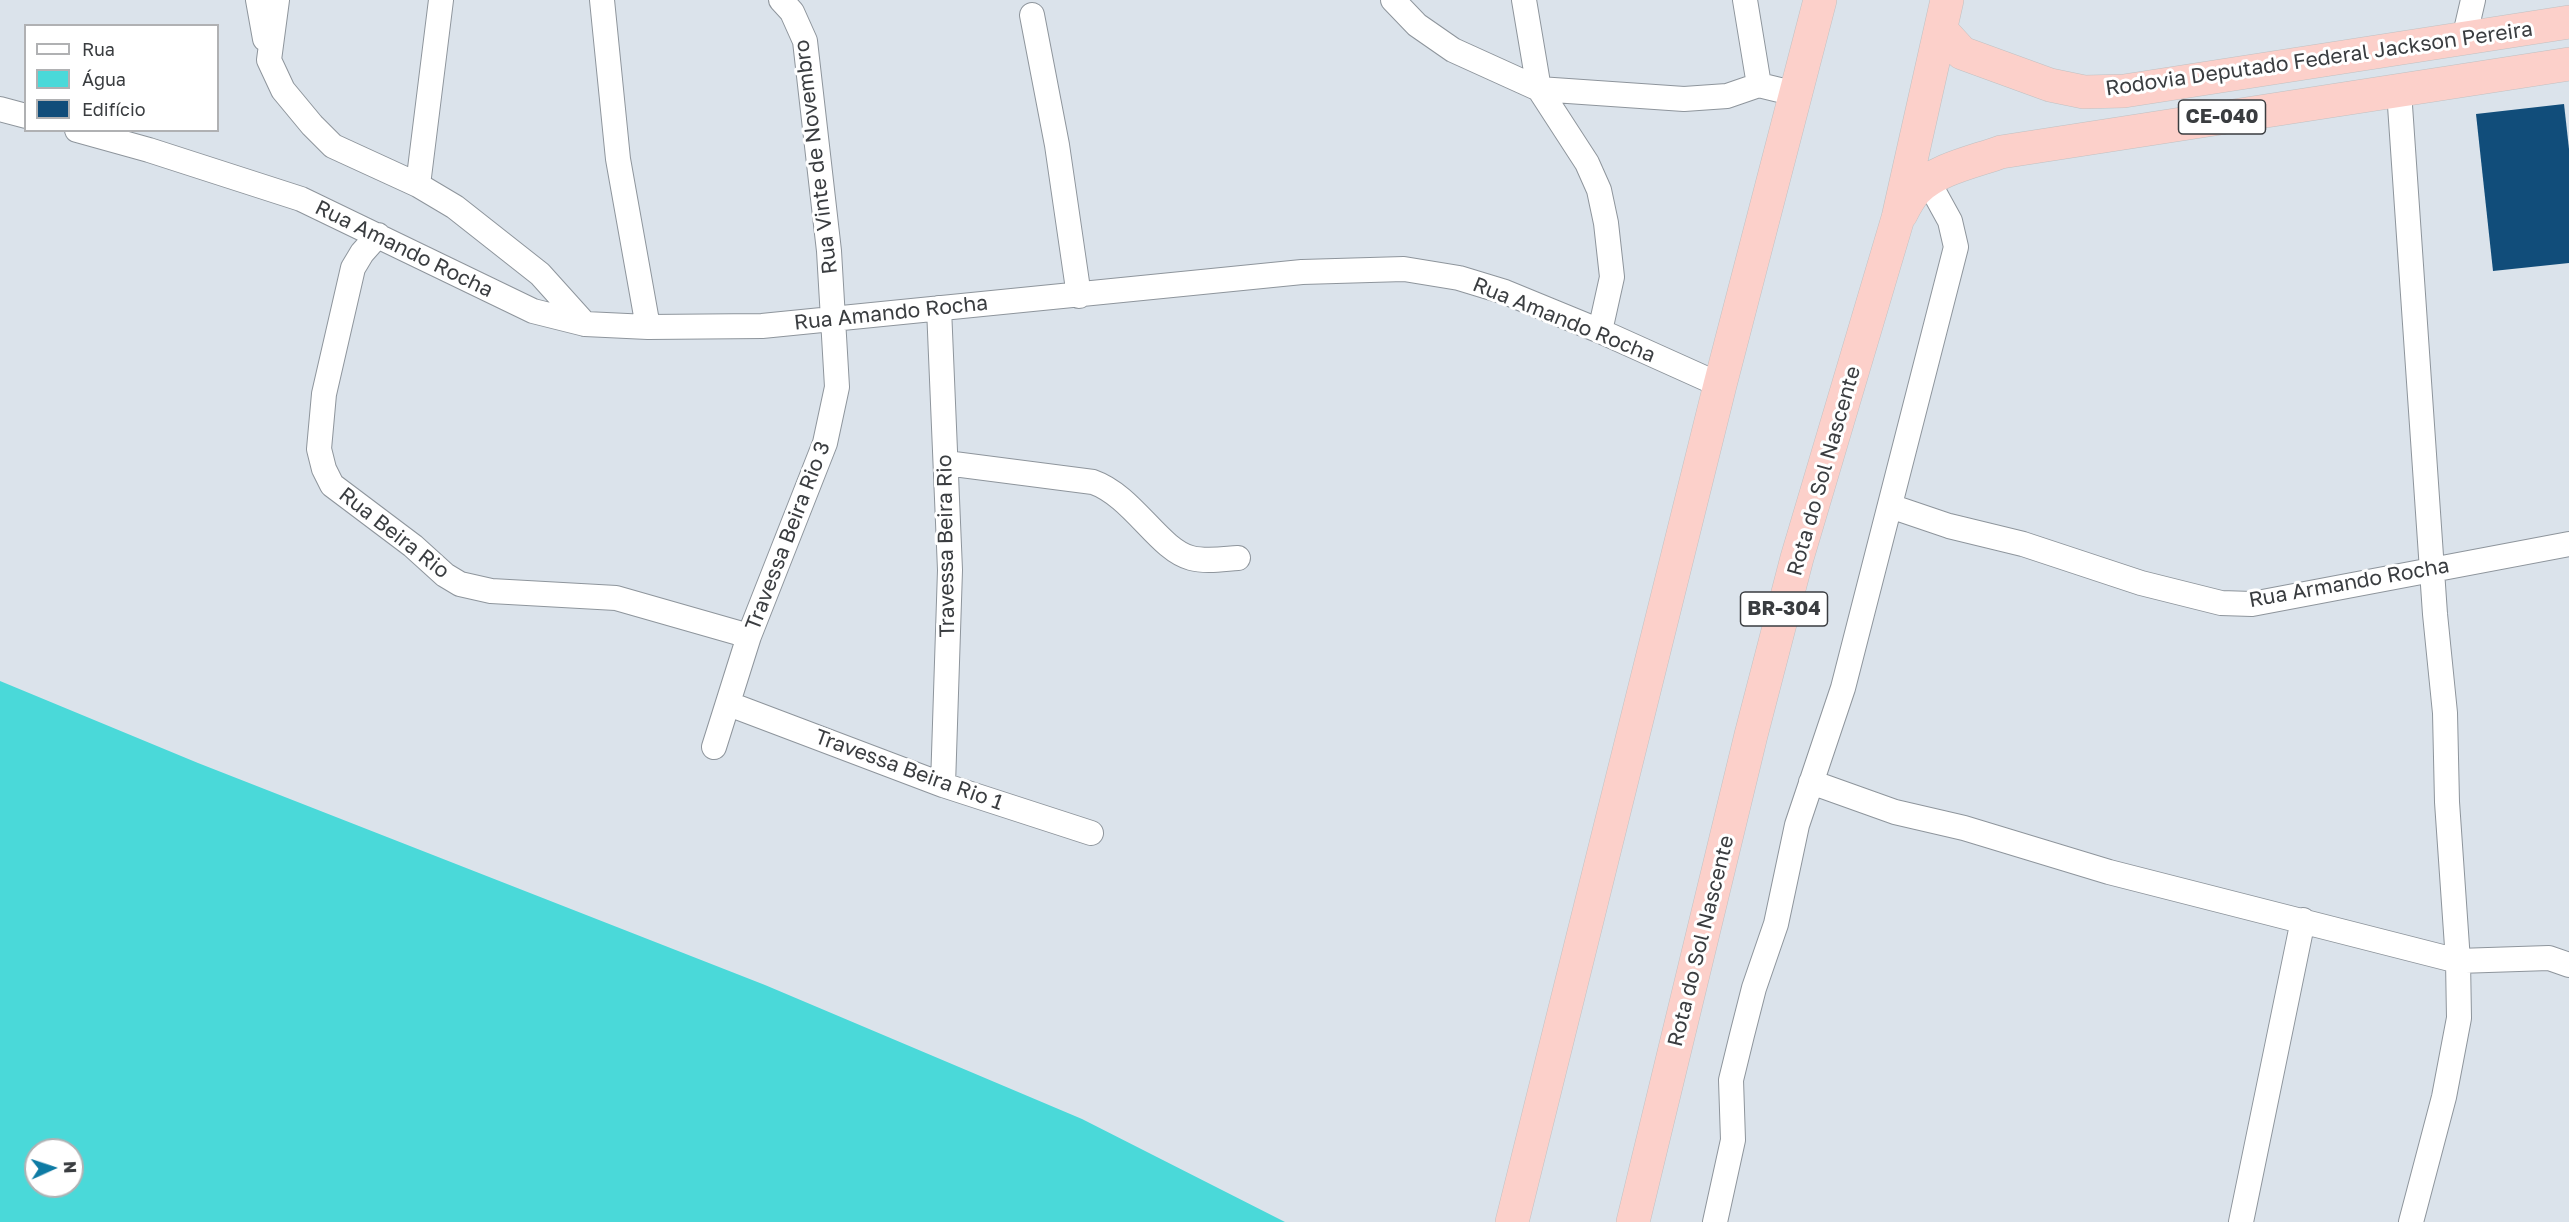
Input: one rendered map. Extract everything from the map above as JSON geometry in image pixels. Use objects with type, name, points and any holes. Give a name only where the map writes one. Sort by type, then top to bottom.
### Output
[{"type":"highway","points":[[1512,1222],[1720,385],[1820,0]]},
{"type":"highway","name":"Rodovia Deputado Federal Jackson Pereira","points":[[1944,15],[1962,52],[2050,85],[2084,92],[2124,91],[2569,22]]},
{"type":"highway","name":"Rota do Sol Nascente","points":[[1633,1222],[1751,735],[1797,558],[1898,218],[1944,15]]},
{"type":"highway","name":"Rodovia Deputado Federal Jackson Pereira","points":[[1898,218],[1915,192],[1928,181],[1959,166],[2012,150],[2569,64]]},
{"type":"street","points":[[258,0],[269,60],[283,90],[333,146],[418,185],[455,207],[540,274],[585,324]]},
{"type":"street","points":[[269,60],[277,0]]},
{"type":"street","points":[[418,185],[441,0]]},
{"type":"street","points":[[602,0],[618,159],[648,327]]},
{"type":"street","name":"Rua Vinte de Novembro","points":[[781,0],[792,12],[805,41],[829,251],[832,320]]},
{"type":"street","points":[[1393,0],[1417,26],[1453,50],[1539,89],[1684,99],[1727,96],[1759,84],[1796,94]]},
{"type":"street","points":[[1524,0],[1539,89],[1587,163],[1599,190],[1606,223],[1612,277],[1600,331]]},
{"type":"street","points":[[1745,0],[1759,84]]},
{"type":"street","points":[[2464,39],[2473,0]]},
{"type":"street","points":[[1032,15],[1057,146],[1079,296]]},
{"type":"street","points":[[2399,91],[2445,713],[2447,802],[2458,961],[2459,1018],[2444,1097],[2411,1222]]},
{"type":"street","points":[[0,109],[24,115]]},
{"type":"street","name":"Rua Amando Rocha","points":[[84,132],[149,150],[301,199],[533,311],[585,324],[648,327],[762,326],[1302,273],[1404,269],[1468,280],[1505,292],[1600,331],[1720,385]]},
{"type":"street","points":[[1715,1222],[1734,1140],[1731,1080],[1754,988],[1776,924],[1797,825],[1843,688],[1956,247],[1950,221],[1928,181]]},
{"type":"street","name":"Rua Beira Rio","points":[[378,235],[353,268],[324,394],[319,449],[324,469],[332,485],[413,546],[445,575],[460,584],[491,591],[616,598],[749,636]]},
{"type":"street","name":"Travessa Beira Rio","points":[[939,308],[950,570],[943,785]]},
{"type":"street","name":"Travessa Beira Rio 3","points":[[714,747],[749,636],[825,443],[837,387],[832,320]]},
{"type":"street","points":[[946,464],[1093,482],[1119,495],[1166,541],[1188,557],[1199,560],[1238,558]]},
{"type":"street","name":"Rua Armando Rocha","points":[[1890,506],[1949,526],[2023,544],[2141,583],[2221,603],[2252,604],[2569,544]]},
{"type":"street","name":"Travessa Beira Rio 1","points":[[729,704],[943,785],[1090,833]]},
{"type":"street","points":[[1811,782],[1895,812],[1964,828],[2151,883],[2458,961],[2559,961],[2569,944]]},
{"type":"street","points":[[2241,1222],[2303,920]]},
{"type":"water","points":[[0,681],[198,763],[765,985],[1082,1119],[1285,1222],[0,1222]]},
{"type":"building","points":[[2564,104],[2569,149],[2569,263],[2493,271],[2476,114]]}]
